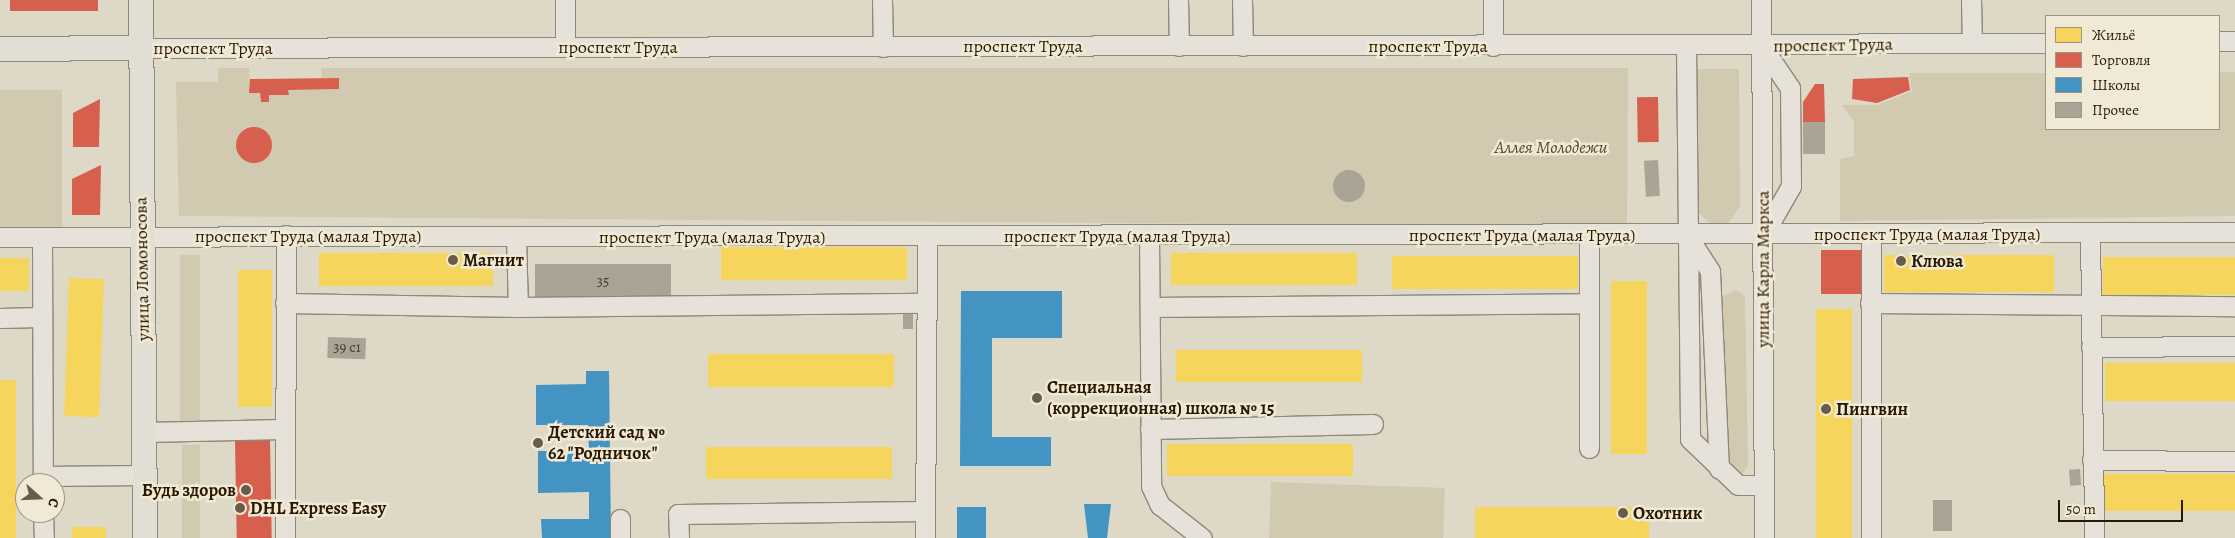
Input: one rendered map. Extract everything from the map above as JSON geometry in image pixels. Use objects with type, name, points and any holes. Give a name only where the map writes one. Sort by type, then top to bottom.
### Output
[{"type":"main road","name":"улица Ломоносова","points":[[140,0],[145,538]]},
{"type":"main road","name":"проспект Труда","points":[[0,49],[141,48]]},
{"type":"street","points":[[565,0],[565,47]]},
{"type":"street","points":[[882,0],[883,47]]},
{"type":"street","points":[[1178,0],[1179,46]]},
{"type":"street","points":[[1242,0],[1243,46]]},
{"type":"street","points":[[1493,0],[1493,46]]},
{"type":"street","name":"улица Карла Маркса","points":[[1761,0],[1764,538]]},
{"type":"street","points":[[1970,0],[1972,43]]},
{"type":"street","points":[[2220,41],[2235,41]]},
{"type":"street","name":"проспект Труда","points":[[141,48],[1493,46],[2045,43]]},
{"type":"street","points":[[1686,45],[1686,234],[1690,438],[1719,469],[1738,485],[1764,485]]},
{"type":"street","points":[[1761,45],[1790,88],[1791,186],[1763,236]]},
{"type":"street","name":"проспект Труда (малая Труда)","points":[[0,237],[286,235],[927,237],[1589,234],[1763,236],[2235,232]]},
{"type":"street","points":[[2090,233],[2094,538]]},
{"type":"street","points":[[1588,448],[1589,234]]},
{"type":"street","points":[[1686,234],[1710,271],[1719,469]]},
{"type":"street","points":[[1871,234],[1871,538]]},
{"type":"street","points":[[285,538],[286,235]]},
{"type":"street","points":[[42,236],[40,317],[43,473]]},
{"type":"street","points":[[1149,236],[1151,486],[1160,505],[1202,538]]},
{"type":"street","points":[[516,237],[518,307]]},
{"type":"street","points":[[925,538],[924,303],[927,237]]},
{"type":"street","points":[[285,303],[518,307],[924,303]]},
{"type":"street","points":[[1150,306],[1588,303]]},
{"type":"street","points":[[1870,304],[2235,306]]},
{"type":"street","points":[[0,318],[40,317]]},
{"type":"street","points":[[2091,347],[2235,346]]},
{"type":"street","points":[[1150,429],[1373,424]]},
{"type":"street","points":[[144,432],[285,429]]},
{"type":"street","points":[[2092,460],[2235,461]]},
{"type":"street","points":[[65,479],[144,475]]},
{"type":"street","points":[[679,538],[678,514],[924,511]]},
{"type":"street","points":[[620,519],[620,538]]},
{"type":"street","points":[[43,523],[44,538]]},
{"type":"green space","name":"Аллея Молодежи","points":[[218,68],[249,68],[250,93],[260,93],[261,102],[269,102],[269,95],[288,95],[288,90],[339,89],[339,78],[322,78],[321,68],[1628,68],[1627,227],[179,216],[176,82],[218,82]]},
{"type":"green space","points":[[1694,69],[1739,69],[1740,206],[1727,225],[1712,225],[1695,209]]},
{"type":"green space","points":[[2220,72],[2235,72],[2235,216],[1840,221],[1840,159],[1854,156],[1854,122],[1842,105],[1878,105],[1912,91],[1909,73],[2045,73],[2045,130],[2220,130]]},
{"type":"green space","points":[[0,90],[62,90],[62,228],[0,228]]},
{"type":"green space","points":[[180,255],[200,255],[200,424],[180,424]]},
{"type":"green space","points":[[1736,290],[1745,296],[1748,466],[1743,473],[1733,473],[1724,465],[1722,297]]},
{"type":"green space","points":[[182,445],[200,445],[200,538],[182,538]]},
{"type":"green space","points":[[1271,482],[1445,488],[1443,538],[1269,538]]},
{"type":"building: Жильё","points":[[721,247],[907,247],[907,280],[721,280]]},
{"type":"building: Жильё","points":[[319,253],[493,253],[493,286],[319,286]]},
{"type":"building: Жильё","points":[[1171,253],[1357,253],[1357,285],[1171,285]]},
{"type":"building: Жильё","points":[[1884,255],[2054,255],[2054,292],[1884,292]]},
{"type":"building: Жильё","points":[[1392,256],[1578,256],[1578,289],[1392,289]]},
{"type":"building: Жильё","points":[[2103,257],[2235,257],[2235,295],[2103,295]]},
{"type":"building: Жильё","points":[[0,258],[29,258],[29,291],[0,291]]},
{"type":"building: Жильё","points":[[238,270],[272,270],[272,407],[238,407]]},
{"type":"building: Жильё","points":[[69,278],[104,279],[99,417],[64,416]]},
{"type":"building: Жильё","points":[[1611,281],[1647,281],[1647,454],[1611,454]]},
{"type":"building: Жильё","points":[[1816,309],[1852,309],[1852,538],[1816,538]]},
{"type":"building: Жильё","points":[[1176,350],[1362,350],[1362,382],[1176,382]]},
{"type":"building: Жильё","points":[[708,354],[894,354],[894,387],[708,387]]},
{"type":"building: Жильё","points":[[2105,363],[2235,363],[2235,401],[2105,401]]},
{"type":"building: Жильё","points":[[0,380],[16,380],[16,538],[0,538]]},
{"type":"building: Жильё","points":[[1167,444],[1353,444],[1353,476],[1167,476]]},
{"type":"building: Жильё","points":[[706,447],[892,447],[892,479],[706,479]]},
{"type":"building: Жильё","points":[[2097,474],[2235,474],[2235,511],[2097,511]]},
{"type":"building: Жильё","points":[[1475,507],[1649,507],[1649,538],[1475,538]]},
{"type":"building: Жильё","points":[[72,527],[106,527],[106,538],[72,538]]},
{"type":"building: Торговля","points":[[10,0],[98,0],[98,11],[10,11]]},
{"type":"building: Торговля","points":[[1908,77],[1910,90],[1877,103],[1852,99],[1853,79]]},
{"type":"building: Торговля","points":[[339,78],[339,89],[288,90],[289,95],[269,95],[269,102],[261,102],[260,93],[249,93],[250,79]]},
{"type":"building: Торговля","points":[[1815,84],[1824,84],[1825,122],[1803,122],[1803,102]]},
{"type":"building: Торговля","points":[[1637,97],[1658,97],[1659,142],[1638,142]]},
{"type":"building: Торговля","points":[[100,99],[99,147],[73,147],[73,113]]},
{"type":"building: Торговля","points":[[254,127],[266,133],[272,145],[266,157],[254,163],[242,157],[236,145],[242,133]]},
{"type":"building: Торговля","points":[[101,165],[100,215],[72,215],[72,179]]},
{"type":"building: Торговля","points":[[1821,250],[1863,250],[1863,294],[1821,294]]},
{"type":"building: Торговля","points":[[270,440],[272,538],[237,538],[235,441]]},
{"type":"building: Школы","points":[[961,291],[1062,291],[1062,338],[992,338],[992,437],[1051,437],[1051,466],[960,466]]},
{"type":"building: Школы","points":[[586,371],[609,371],[611,538],[542,538],[541,519],[589,519],[589,492],[538,493],[538,451],[589,451],[588,425],[536,425],[536,385],[586,384]]},
{"type":"building: Школы","points":[[1084,504],[1111,504],[1107,538],[1088,538]]},
{"type":"building: Школы","points":[[957,507],[986,507],[986,538],[957,538]]},
{"type":"building: Прочее","points":[[1803,122],[1825,122],[1825,154],[1803,154]]},
{"type":"building: Прочее","points":[[1658,160],[1660,196],[1646,197],[1644,161]]},
{"type":"building: Прочее","points":[[1349,170],[1355,171],[1360,175],[1364,180],[1364,192],[1360,197],[1355,201],[1349,202],[1343,201],[1338,197],[1334,192],[1333,186],[1334,180],[1338,175],[1343,171]]},
{"type":"building: Прочее","points":[[535,264],[671,264],[671,298],[535,298]]},
{"type":"building: Прочее","points":[[903,313],[913,313],[913,329],[903,329]]},
{"type":"building: Прочее","points":[[328,337],[366,338],[365,359],[327,358]]},
{"type":"building: Прочее","points":[[2080,469],[2081,485],[2070,486],[2069,470]]},
{"type":"building: Прочее","points":[[1933,500],[1952,500],[1952,531],[1933,531]]},
{"type":"place","name":"Магнит","points":[[453,260]]},
{"type":"place","name":"Клюва","points":[[1901,261]]},
{"type":"place","name":"Специальная (коррекционная) школа № 15","points":[[1037,398]]},
{"type":"place","name":"Пингвин","points":[[1826,409]]},
{"type":"place","name":"Детский сад № 62 \"Родничок\"","points":[[538,443]]},
{"type":"place","name":"Будь здоров","points":[[246,490]]},
{"type":"place","name":"DHL Express Easy","points":[[240,508]]},
{"type":"place","name":"Охотник","points":[[1623,513]]}]
